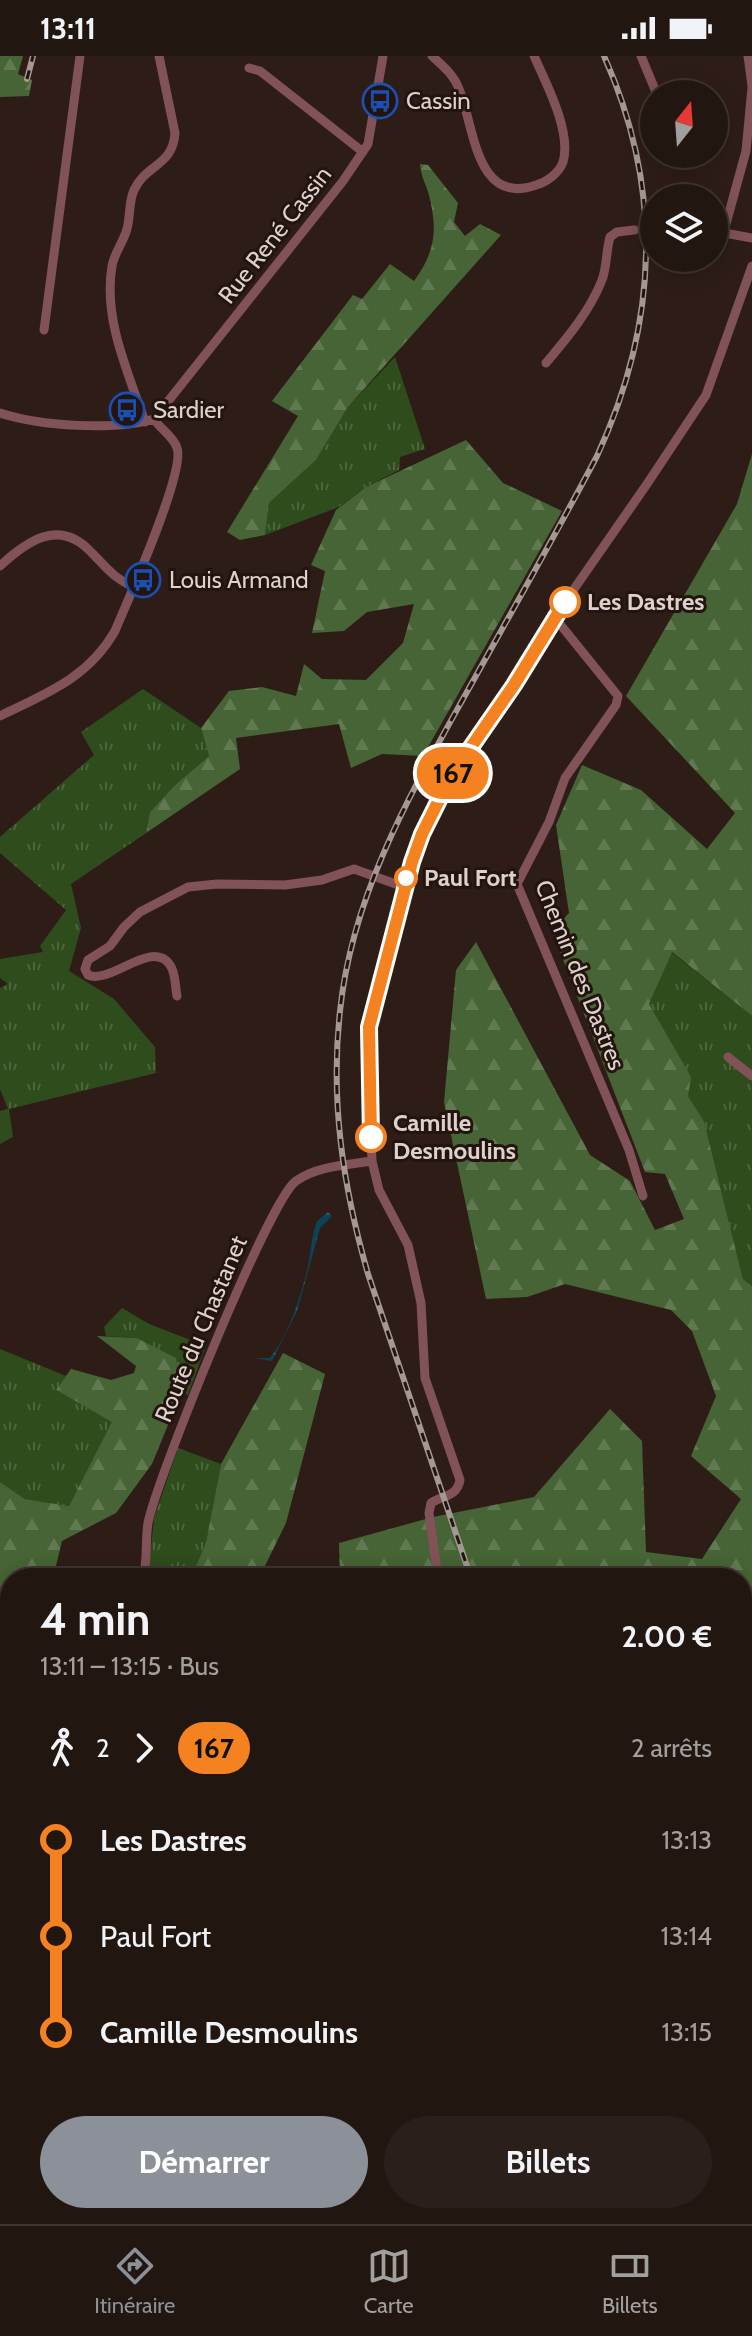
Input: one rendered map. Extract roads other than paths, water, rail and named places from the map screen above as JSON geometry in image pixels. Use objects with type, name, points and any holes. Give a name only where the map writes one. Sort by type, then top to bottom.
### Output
[{"type":"street","points":[[44,330],[80,56]]},
{"type":"street","points":[[0,716],[68,683],[104,650],[115,631],[169,500],[178,459],[176,445],[150,420],[111,313],[110,299],[112,265],[127,232],[133,191],[141,179],[169,156],[175,145],[159,56]]},
{"type":"street","name":"Rue René Cassin","points":[[150,420],[165,408],[363,152],[368,144],[383,56]]},
{"type":"street","points":[[432,56],[451,74],[459,88],[480,162],[500,183],[520,189],[538,185],[554,176],[563,163],[566,142],[534,56]]},
{"type":"street","points":[[641,56],[651,80]]},
{"type":"street","points":[[728,204],[746,151],[752,87],[748,56]]},
{"type":"street","points":[[249,68],[260,71],[363,152]]},
{"type":"street","points":[[546,363],[595,297],[603,277],[610,237],[617,232],[634,230]]},
{"type":"street","points":[[728,233],[752,238]]},
{"type":"street","points":[[437,1568],[429,1513],[431,1503],[454,1494],[460,1480],[425,1378],[421,1303],[408,1245],[379,1190],[372,1161],[369,1027],[404,887],[422,834],[451,776],[706,395],[752,266]]},
{"type":"street","points":[[0,413],[56,424],[130,424],[150,420]]},
{"type":"street","points":[[0,566],[23,545],[38,537],[66,536],[91,551],[111,575],[134,587]]},
{"type":"street","name":"Chemin des Dastres","points":[[555,618],[618,696],[616,705],[565,778],[549,822],[517,884],[629,1150],[643,1196]]},
{"type":"street","points":[[177,996],[173,969],[169,962],[160,957],[132,962],[109,975],[96,978],[88,975],[85,969],[88,960],[110,946],[140,912],[188,887],[217,884],[285,885],[322,880],[354,869],[404,887]]},
{"type":"street","points":[[728,1057],[752,1076]]},
{"type":"street","name":"Route du Chastanet","points":[[144,1568],[148,1522],[174,1446],[257,1246],[278,1204],[293,1182],[317,1169],[372,1161]]},
{"type":"water","points":[[328,1212],[332,1216],[320,1228],[297,1311],[272,1361],[255,1358],[270,1358],[293,1317],[317,1221]]},
{"type":"tunnel","points":[[634,230],[640,230]]},
{"type":"railway","points":[[27,79],[33,56]]},
{"type":"railway","points":[[468,1568],[359,1241],[346,1176],[338,1111],[340,1011],[346,969],[357,928],[385,849],[422,773],[597,456],[632,357],[642,307],[646,257],[644,207],[637,156],[604,56]]},
{"type":"place","name":"Cassin","points":[[380,101]]},
{"type":"place","name":"Sardier","points":[[127,410]]},
{"type":"place","name":"Louis Armand","points":[[143,580]]},
{"type":"place","name":"Les Dastres","points":[[565,602]]},
{"type":"place","name":"Paul Fort","points":[[406,878]]},
{"type":"place","name":"Camille Desmoulins","points":[[371,1137]]}]
